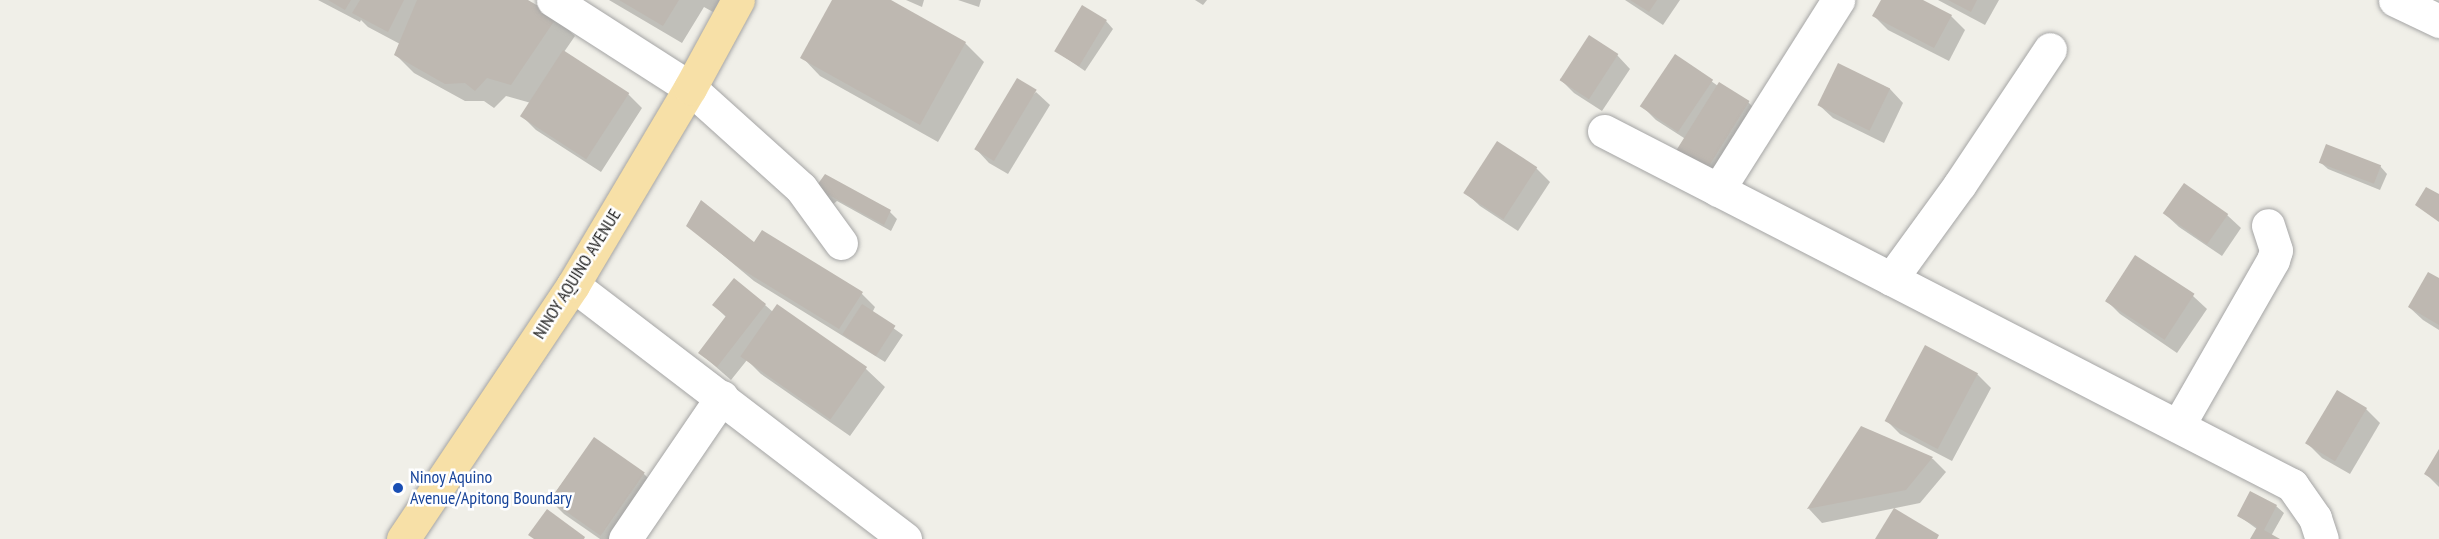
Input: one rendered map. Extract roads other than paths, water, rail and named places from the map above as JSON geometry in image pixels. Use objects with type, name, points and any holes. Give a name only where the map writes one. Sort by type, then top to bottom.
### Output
[{"type":"main road","name":"NINOY AQUINO AVENUE","points":[[403,539],[573,285],[690,88],[738,0]]},
{"type":"street","points":[[553,0],[690,88],[801,188],[841,243]]},
{"type":"street","points":[[1718,190],[1838,0]]},
{"type":"street","points":[[2395,0],[2439,21]]},
{"type":"street","points":[[1891,279],[1960,184],[2050,49]]},
{"type":"street","points":[[1604,131],[2292,485],[2315,518],[2322,539]]},
{"type":"street","points":[[2178,426],[2273,260],[2276,250],[2268,225]]},
{"type":"street","points":[[573,285],[905,539]]},
{"type":"street","points":[[626,539],[722,397]]},
{"type":"place","name":"Ninoy Aquino Avenue/Apitong Boundary","points":[[398,488]]}]
